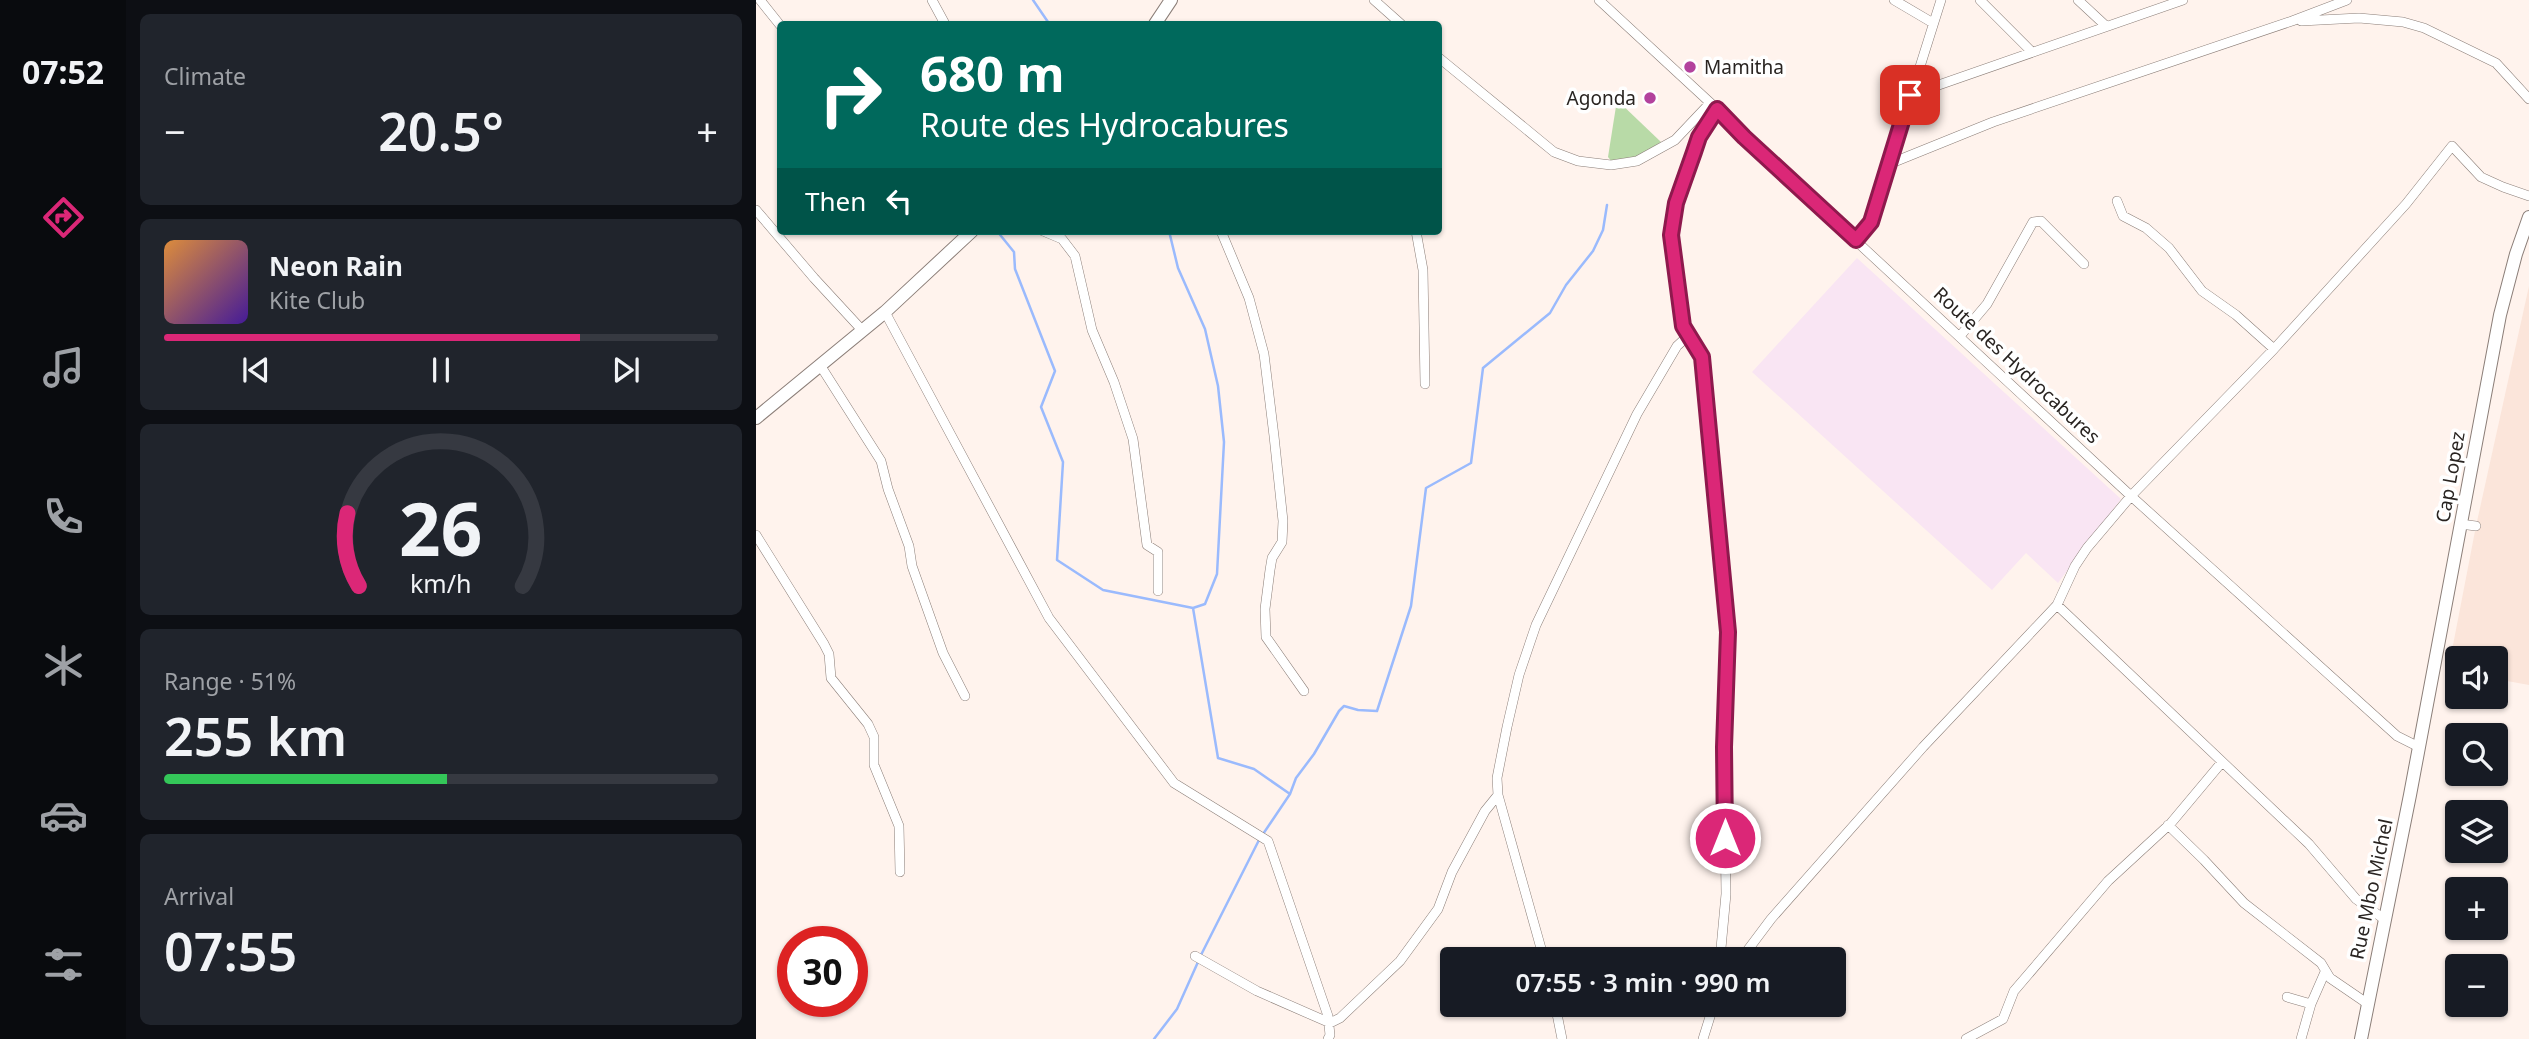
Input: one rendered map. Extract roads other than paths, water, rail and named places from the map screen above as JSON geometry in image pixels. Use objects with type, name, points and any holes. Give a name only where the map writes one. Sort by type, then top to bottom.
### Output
[{"type":"street","points":[[760,0],[777,21]]},
{"type":"street","points":[[932,0],[943,21]]},
{"type":"street","points":[[1157,21],[1171,0]]},
{"type":"street","points":[[1374,0],[1398,21]]},
{"type":"street","name":"Route des Hydrocabures","points":[[1599,0],[2131,496],[2398,736],[2419,747]]},
{"type":"street","points":[[1894,0],[1933,23]]},
{"type":"street","points":[[1856,240],[1871,222],[1941,0]]},
{"type":"street","points":[[1980,0],[2032,52]]},
{"type":"street","points":[[2078,0],[2106,26]]},
{"type":"street","points":[[1910,95],[2180,0]]},
{"type":"street","points":[[1889,164],[1993,122],[2292,22],[2347,0]]},
{"type":"street","points":[[2292,22],[2360,18],[2403,22],[2424,28],[2496,63],[2529,99]]},
{"type":"street","points":[[1442,65],[1554,152],[1578,161],[1611,165],[1637,161],[1675,140],[1713,106]]},
{"type":"street","points":[[1713,106],[1699,137],[1673,218],[1671,235],[1683,326],[1702,357],[1728,632],[1724,747],[1726,894],[1721,947]]},
{"type":"street","points":[[1750,947],[1771,919],[1914,757],[2057,605],[2075,566],[2087,548],[2131,496],[2274,349],[2406,204],[2452,146],[2481,177],[2529,196]]},
{"type":"street","points":[[2117,201],[2123,215],[2146,228],[2169,248],[2203,291],[2236,315],[2274,349]]},
{"type":"street","points":[[756,209],[777,234]]},
{"type":"street","name":"Cap Lopez","points":[[2419,747],[2507,282],[2529,217]]},
{"type":"street","points":[[1960,336],[1987,304],[2033,222],[2041,222],[2084,264]]},
{"type":"street","points":[[778,235],[862,330]]},
{"type":"street","points":[[756,418],[885,312],[963,235]]},
{"type":"street","points":[[1052,235],[1062,239],[1075,256],[1092,330],[1114,382],[1133,439],[1147,545],[1158,552],[1158,591]]},
{"type":"street","points":[[1223,235],[1249,298],[1264,354],[1275,436],[1283,521],[1282,542],[1275,553],[1270,570],[1265,609],[1266,636],[1304,691]]},
{"type":"street","points":[[1417,235],[1423,270],[1425,384]]},
{"type":"street","points":[[885,312],[1049,618],[1174,783],[1259,834],[1273,853],[1330,1023],[1332,1038]]},
{"type":"street","points":[[1541,947],[1498,796],[1497,778],[1519,675],[1536,625],[1637,414],[1677,345],[1688,337]]},
{"type":"street","points":[[820,365],[881,461],[888,489],[909,546],[912,566],[938,641],[965,696]]},
{"type":"street","points":[[2460,524],[2476,526]]},
{"type":"street","points":[[756,535],[824,644],[829,654],[831,678],[874,737],[874,765],[899,826],[900,872]]},
{"type":"street","points":[[2057,605],[2309,844],[2357,900],[2384,919]]},
{"type":"street","name":"Rue Mbo Michel","points":[[2361,1039],[2419,747]]},
{"type":"street","points":[[1966,1039],[2003,1019],[2014,991],[2108,881],[2168,825],[2222,762]]},
{"type":"street","points":[[1330,1023],[1340,1017],[1400,961],[1438,909],[1452,872],[1485,811],[1498,796]]},
{"type":"street","points":[[2168,825],[2244,903],[2321,963],[2325,972],[2368,1004]]},
{"type":"street","points":[[1199,958],[1257,991],[1330,1023]]},
{"type":"street","points":[[2301,1039],[2311,1004],[2325,972]]},
{"type":"street","points":[[2287,998],[2311,1004]]},
{"type":"street","points":[[1558,1017],[1563,1039]]},
{"type":"street","points":[[1703,1039],[1710,1017]]},
{"type":"waterway","points":[[1033,0],[1047,21]]},
{"type":"waterway","points":[[1290,794],[1296,778],[1344,706],[1377,711],[1411,606],[1426,488],[1471,463],[1483,368],[1550,313],[1566,285],[1593,251],[1603,230],[1607,205]]},
{"type":"waterway","points":[[1000,235],[1014,252],[1015,269],[1055,371],[1041,407],[1063,462],[1057,560],[1103,590],[1193,608],[1205,604],[1217,574],[1224,442],[1218,386],[1205,329],[1178,268],[1170,235]]},
{"type":"waterway","points":[[1154,1039],[1177,1009],[1259,840],[1290,794],[1254,769],[1218,758],[1193,608]]},
{"type":"place","name":"Mamitha","points":[[1690,67]]},
{"type":"place","name":"Agonda","points":[[1650,98]]}]
